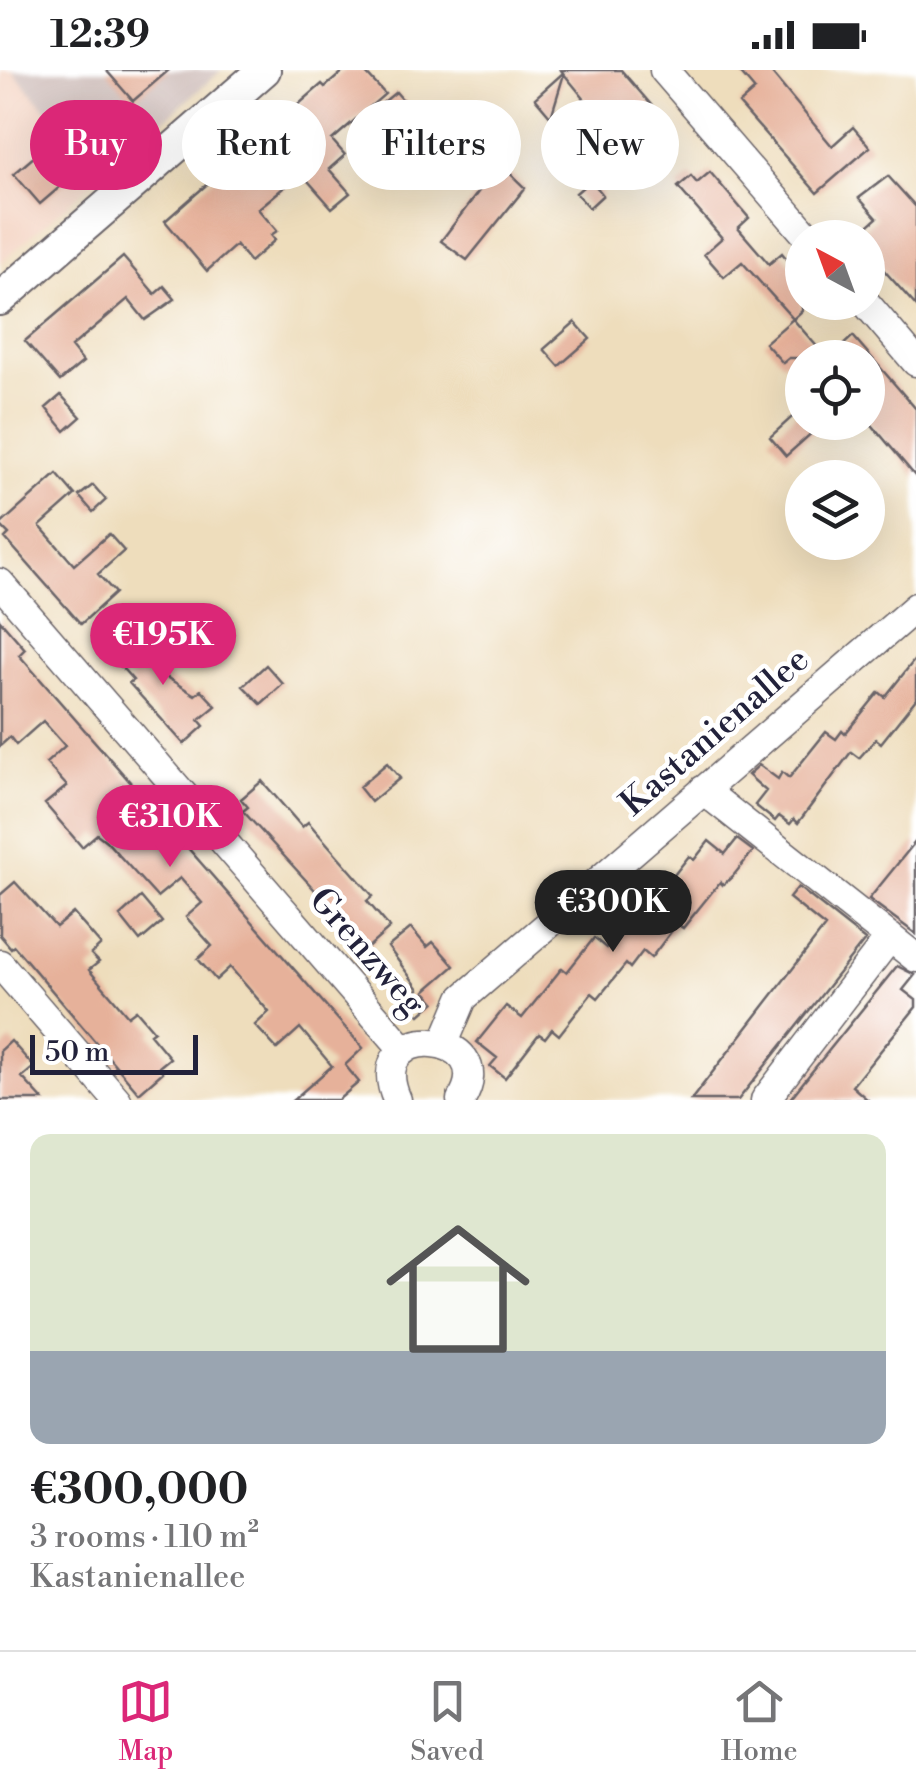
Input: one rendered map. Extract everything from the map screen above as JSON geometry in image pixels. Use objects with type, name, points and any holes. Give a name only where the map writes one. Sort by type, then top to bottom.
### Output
[{"type":"street","points":[[0,299],[264,70]]},
{"type":"street","points":[[664,70],[793,220]]},
{"type":"street","points":[[880,320],[916,362]]},
{"type":"street","name":"Grenzweg","points":[[0,582],[404,1050]]},
{"type":"street","name":"Kastanienallee","points":[[444,1043],[463,998],[916,607]]},
{"type":"street","points":[[703,790],[908,947],[764,1100]]},
{"type":"street","points":[[0,964],[117,1100]]},
{"type":"street","points":[[397,1100],[392,1073],[404,1050],[423,1041],[444,1043],[462,1058],[467,1068],[466,1092],[461,1100]]},
{"type":"shaded area","points":[[0,70],[12,70],[38,100],[30,100],[30,190],[84,190],[0,264]]},
{"type":"shaded area","points":[[12,70],[222,70],[187,100],[182,100],[182,105],[162,122],[162,100],[38,100]]},
{"type":"building","points":[[106,70],[169,70],[134,100]]},
{"type":"building","points":[[345,70],[363,70],[385,94],[378,100],[346,100],[346,128],[332,140],[345,155],[329,169],[350,193],[332,208],[316,190],[326,190],[326,100],[304,100],[322,84],[325,87]]},
{"type":"building","points":[[561,70],[621,70],[647,100],[585,100],[564,74],[556,100],[541,100],[541,105],[535,98],[563,73]]},
{"type":"building","points":[[738,70],[769,70],[832,146],[853,127],[870,147],[817,193],[739,104],[755,90]]},
{"type":"building","points":[[396,92],[403,100],[386,100]]},
{"type":"building","points":[[30,160],[30,190],[56,190],[40,204],[14,174]]},
{"type":"building","points":[[710,172],[749,218],[738,228],[769,264],[782,253],[785,257],[785,310],[742,262],[724,277],[704,254],[722,238],[679,188],[691,176],[697,183]]},
{"type":"building","points":[[888,176],[916,207],[916,306],[885,271],[885,220],[875,220],[877,218],[859,198]]},
{"type":"building","points":[[521,184],[525,188],[467,260],[441,241],[479,191],[521,190]]},
{"type":"building","points":[[201,190],[281,190],[258,209],[277,231],[271,235],[275,240],[250,262],[236,245],[207,271],[165,221]]},
{"type":"building","points":[[599,190],[603,195],[589,208],[576,193]]},
{"type":"building","points":[[123,257],[155,294],[164,286],[175,299],[145,320],[128,299],[71,347],[83,362],[60,381],[25,341]]},
{"type":"building","points":[[792,320],[811,340],[785,340],[783,363],[765,343]]},
{"type":"building","points":[[575,322],[590,339],[559,366],[544,349]]},
{"type":"building","points":[[885,373],[916,409],[916,477],[885,440]]},
{"type":"building","points":[[61,395],[81,417],[65,431],[46,408]]},
{"type":"building","points":[[785,423],[785,440],[804,440],[786,456],[770,437]]},
{"type":"building","points":[[57,474],[75,495],[40,526],[74,565],[109,534],[124,551],[98,574],[115,593],[81,624],[5,538],[9,534],[0,525]]},
{"type":"building","points":[[93,485],[106,500],[93,512],[79,496]]},
{"type":"building","points":[[0,620],[25,649],[19,655],[363,1048],[345,1065],[359,1082],[338,1100],[293,1100],[332,1066],[300,1028],[277,1049],[255,1025],[269,1012],[230,967],[216,980],[198,959],[212,946],[186,917],[202,903],[180,878],[157,897],[106,841],[97,834],[82,847],[45,804],[67,786],[46,763],[65,746],[43,721],[16,745],[10,737],[0,746]]},
{"type":"building","points":[[138,625],[170,669],[163,675],[195,695],[201,690],[216,706],[199,720],[204,726],[184,744],[129,683],[133,680],[115,660],[131,647],[123,638]]},
{"type":"building","points":[[916,658],[916,699],[881,743],[876,739],[859,758],[851,752],[798,823],[794,819],[790,824],[779,816],[775,821],[755,805],[766,791],[748,775],[759,765],[778,779],[782,772],[789,778],[826,732],[836,739],[842,731],[845,734],[879,692],[885,697]]},
{"type":"building","points":[[266,665],[283,684],[261,704],[243,686]]},
{"type":"building","points":[[387,763],[400,778],[371,802],[359,787]]},
{"type":"building","points":[[262,781],[302,827],[308,822],[373,896],[367,901],[390,928],[364,951],[341,924],[344,922],[243,811],[248,807],[241,799]]},
{"type":"building","points":[[737,839],[753,851],[733,876],[723,885],[720,882],[683,928],[677,924],[651,958],[643,951],[630,968],[626,964],[598,998],[592,993],[559,1035],[552,1029],[545,1038],[539,1034],[505,1078],[490,1066],[497,1058],[477,1042],[506,1006],[522,1018],[562,968],[567,972],[594,938],[606,948],[646,898],[652,903],[689,856],[694,860],[709,841],[725,854]]},
{"type":"building","points":[[916,841],[916,934],[869,899]]},
{"type":"building","points":[[15,882],[56,927],[73,913],[101,945],[91,954],[99,962],[89,970],[128,1016],[136,1010],[170,1058],[159,1067],[163,1072],[139,1093],[14,946],[11,948],[0,935],[0,895]]},
{"type":"building","points":[[798,887],[865,940],[738,1100],[691,1100],[825,927],[789,898]]},
{"type":"building","points":[[141,897],[162,922],[140,941],[120,916]]},
{"type":"building","points":[[411,928],[427,947],[433,942],[454,966],[425,991],[435,1002],[420,1015],[407,1000],[419,989],[388,947]]},
{"type":"building","points":[[897,966],[915,975],[903,990],[916,1000],[916,1007],[852,1086],[868,1100],[789,1100]]},
{"type":"building","points":[[11,1041],[34,1067],[22,1077],[43,1100],[0,1100],[0,1051]]}]
